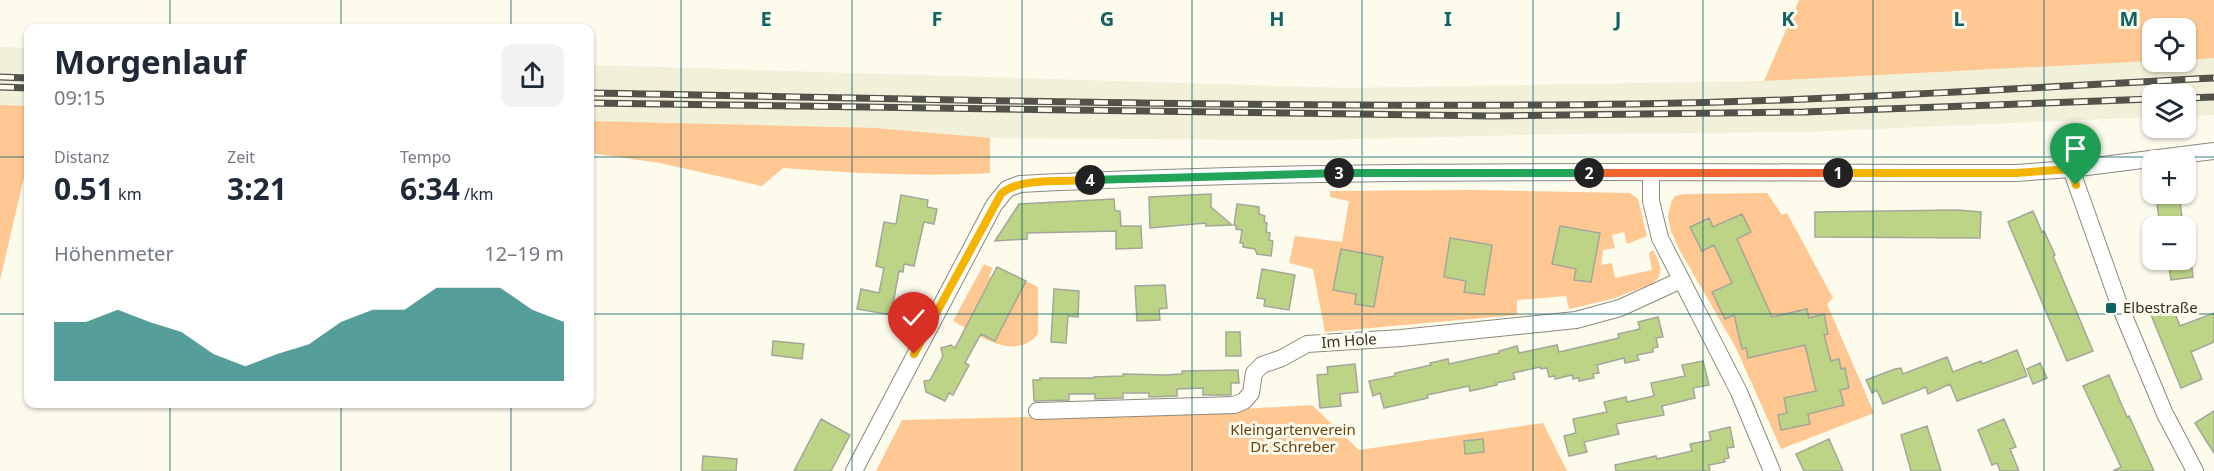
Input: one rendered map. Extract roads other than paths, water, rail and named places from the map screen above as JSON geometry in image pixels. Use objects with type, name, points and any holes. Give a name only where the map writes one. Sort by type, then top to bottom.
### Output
[{"type":"street","points":[[854,471],[994,205],[1007,189],[1020,184],[1256,175],[2016,173],[2071,169],[2214,151]]},
{"type":"street","points":[[2071,169],[2119,304],[2165,414],[2195,471]]},
{"type":"street","points":[[1651,173],[1651,201],[1660,238],[1739,392],[1772,471]]},
{"type":"street","name":"Im Hole","points":[[1038,411],[1234,405],[1244,401],[1251,393],[1254,373],[1262,365],[1282,358],[1307,344],[1401,338],[1575,320],[1620,308],[1682,280]]},
{"type":"railway","points":[[0,77],[24,78]]},
{"type":"railway","points":[[594,93],[1112,103],[1635,104],[1924,94],[2214,78]]},
{"type":"railway","points":[[0,87],[24,88]]},
{"type":"railway","points":[[2196,98],[2214,97]]},
{"type":"railway","points":[[594,103],[1492,116],[1804,112],[2142,99]]},
{"type":"place","name":"Elbestraße","points":[[2111,308]]},
{"type":"park label","name":"Kleingartenverein Dr. Schreber","points":[[1293,438]]}]
